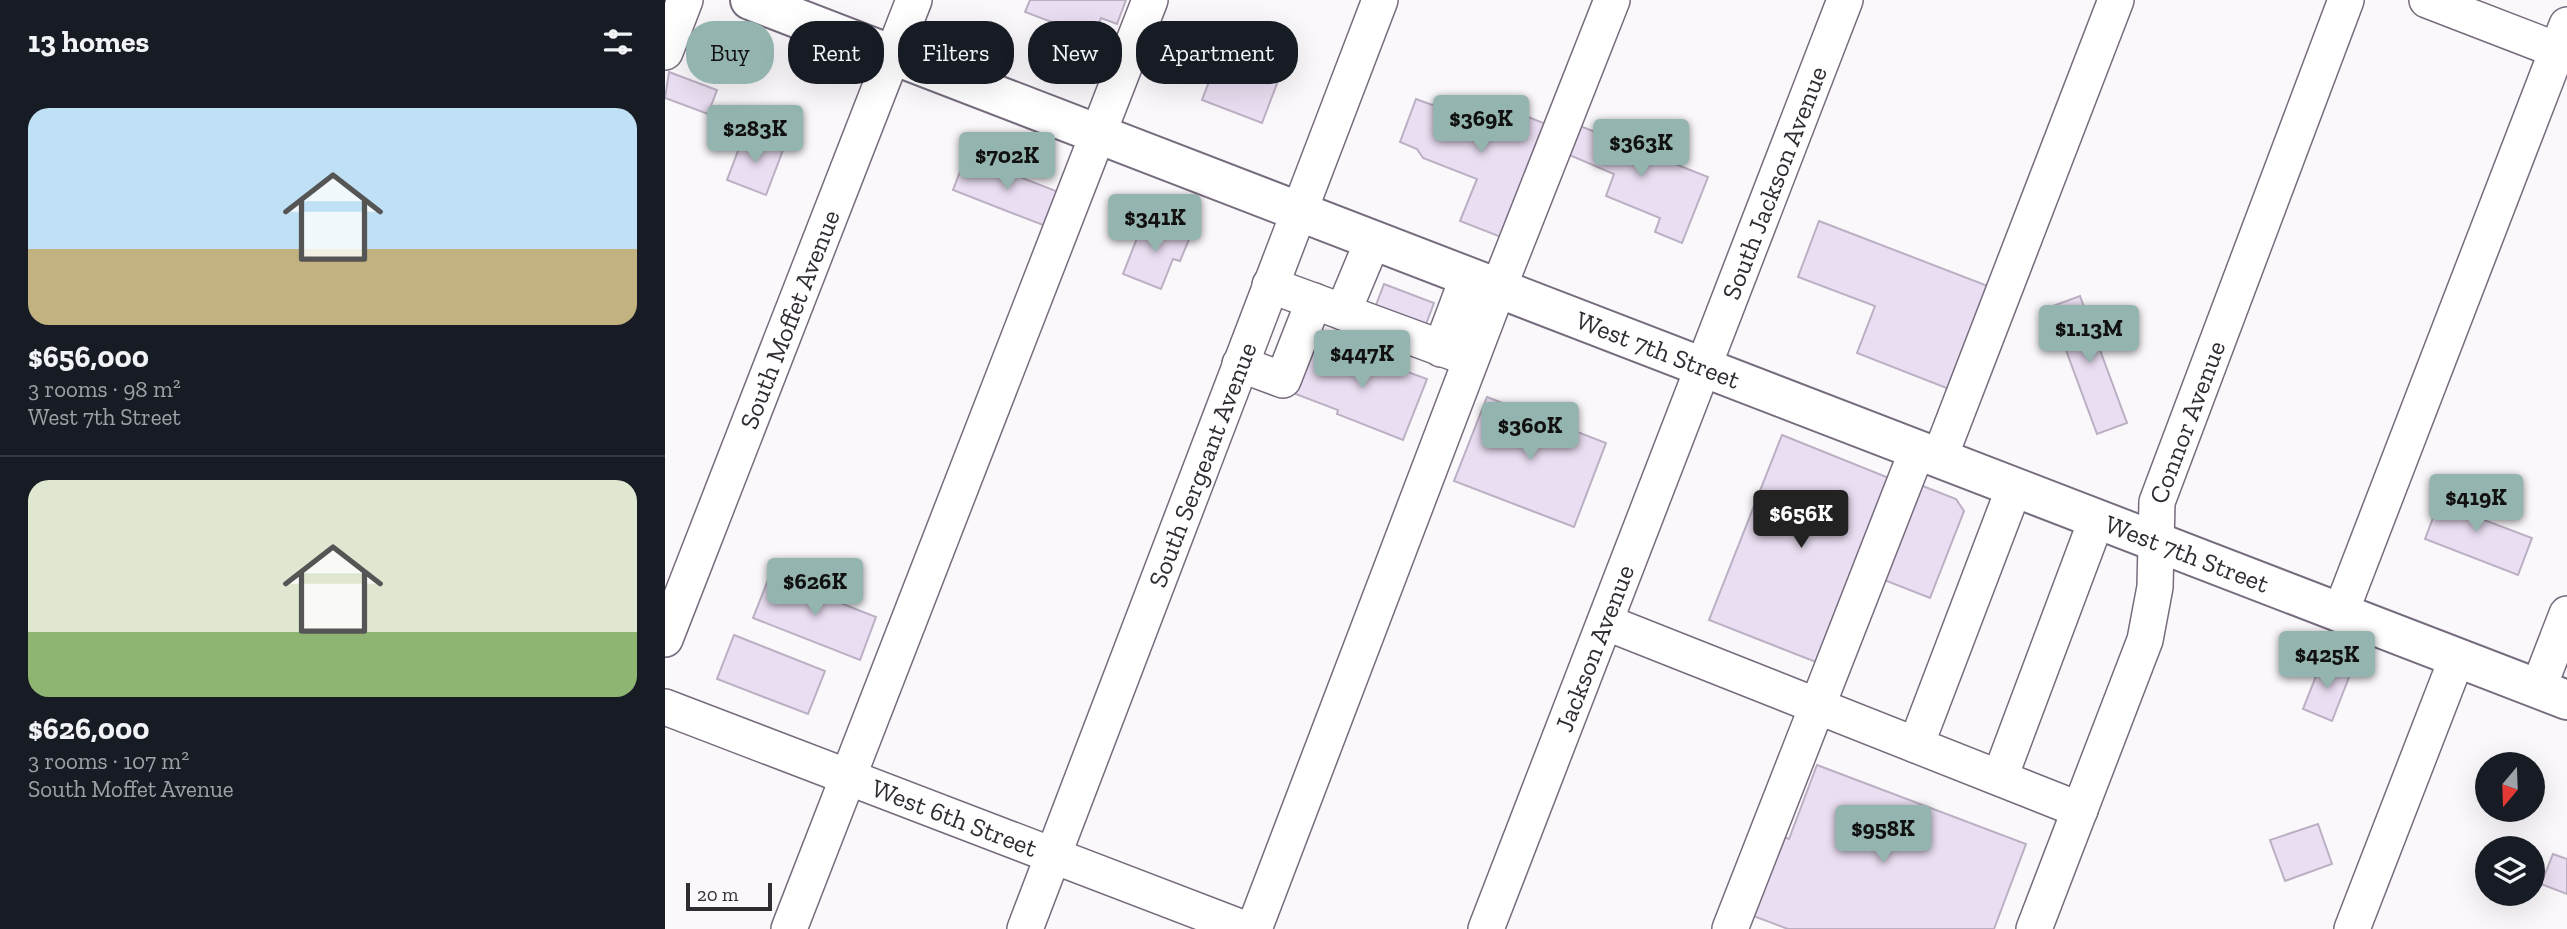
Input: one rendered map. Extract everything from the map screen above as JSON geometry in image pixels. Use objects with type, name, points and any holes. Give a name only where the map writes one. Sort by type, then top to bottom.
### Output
[{"type":"main road","name":"West 7th Street","points":[[750,0],[2552,695]]},
{"type":"street","points":[[665,52],[685,0]]},
{"type":"street","name":"South Moffet Avenue","points":[[665,639],[914,0]]},
{"type":"street","points":[[789,929],[1150,0]]},
{"type":"street","name":"South Sergeant Avenue","points":[[1025,929],[1380,0]]},
{"type":"street","points":[[1254,929],[1483,283],[1612,0]]},
{"type":"street","name":"South Jackson Avenue","points":[[1704,368],[1845,0]]},
{"type":"street","points":[[1730,929],[1817,707],[1928,455],[2116,0]]},
{"type":"street","name":"Connor Avenue","points":[[2034,929],[2145,639],[2155,587],[2154,542],[2159,496],[2346,0]]},
{"type":"street","points":[[2340,614],[2564,43],[2427,0]]},
{"type":"street","points":[[1240,364],[1283,380],[1373,240]]},
{"type":"street","points":[[1270,285],[1456,354]]},
{"type":"street","name":"Jackson Avenue","points":[[1486,929],[1704,368]]},
{"type":"street","points":[[1916,745],[2014,488]]},
{"type":"street","points":[[2000,776],[2096,521]]},
{"type":"street","points":[[2552,695],[2567,614]]},
{"type":"street","points":[[1605,622],[1817,707],[2000,776],[2080,810]]},
{"type":"street","points":[[2352,929],[2458,658]]},
{"type":"street","name":"West 6th Street","points":[[665,706],[1245,929]]},
{"type":"building","points":[[1030,0],[1126,0],[1118,21],[1101,18],[1100,21],[1049,21],[1025,12]]},
{"type":"building","points":[[669,72],[686,78],[686,84],[701,84],[717,90],[708,114],[665,98]]},
{"type":"building","points":[[1208,84],[1277,84],[1262,123],[1202,100]]},
{"type":"building","points":[[1416,99],[1432,105],[1443,100],[1476,114],[1482,99],[1551,126],[1506,239],[1460,221],[1477,179],[1423,158],[1417,149],[1400,142]]},
{"type":"building","points":[[1570,122],[1708,177],[1682,243],[1655,232],[1660,218],[1606,196],[1614,174],[1560,151]]},
{"type":"building","points":[[744,135],[783,150],[766,195],[727,180]]},
{"type":"building","points":[[966,156],[1061,193],[1048,227],[953,190]]},
{"type":"building","points":[[1144,220],[1190,237],[1180,261],[1173,259],[1161,289],[1123,274]]},
{"type":"building","points":[[1819,221],[1993,288],[1954,391],[1857,353],[1875,306],[1798,277]]},
{"type":"building","points":[[1384,284],[1434,303],[1423,332],[1373,313]]},
{"type":"building","points":[[2080,296],[2127,423],[2097,434],[2050,307]]},
{"type":"building","points":[[1312,344],[1355,361],[1357,353],[1427,379],[1403,440],[1293,393]]},
{"type":"building","points":[[1487,397],[1606,443],[1574,527],[1454,481]]},
{"type":"building","points":[[1782,435],[1894,480],[1821,664],[1709,620]]},
{"type":"building","points":[[1915,483],[1956,499],[1964,511],[1930,598],[1879,578]]},
{"type":"building","points":[[2444,489],[2489,507],[2484,520],[2532,538],[2518,575],[2425,539]]},
{"type":"building","points":[[770,575],[876,617],[860,660],[753,618]]},
{"type":"building","points":[[734,635],[825,671],[808,714],[717,679]]},
{"type":"building","points":[[2322,661],[2351,672],[2332,721],[2303,709]]},
{"type":"building","points":[[1817,765],[2026,844],[1994,929],[1788,929],[1748,914],[1778,835],[1789,839]]},
{"type":"building","points":[[2318,824],[2332,864],[2285,881],[2270,840]]},
{"type":"building","points":[[2553,854],[2567,859],[2567,894],[2545,886],[2545,874]]}]
